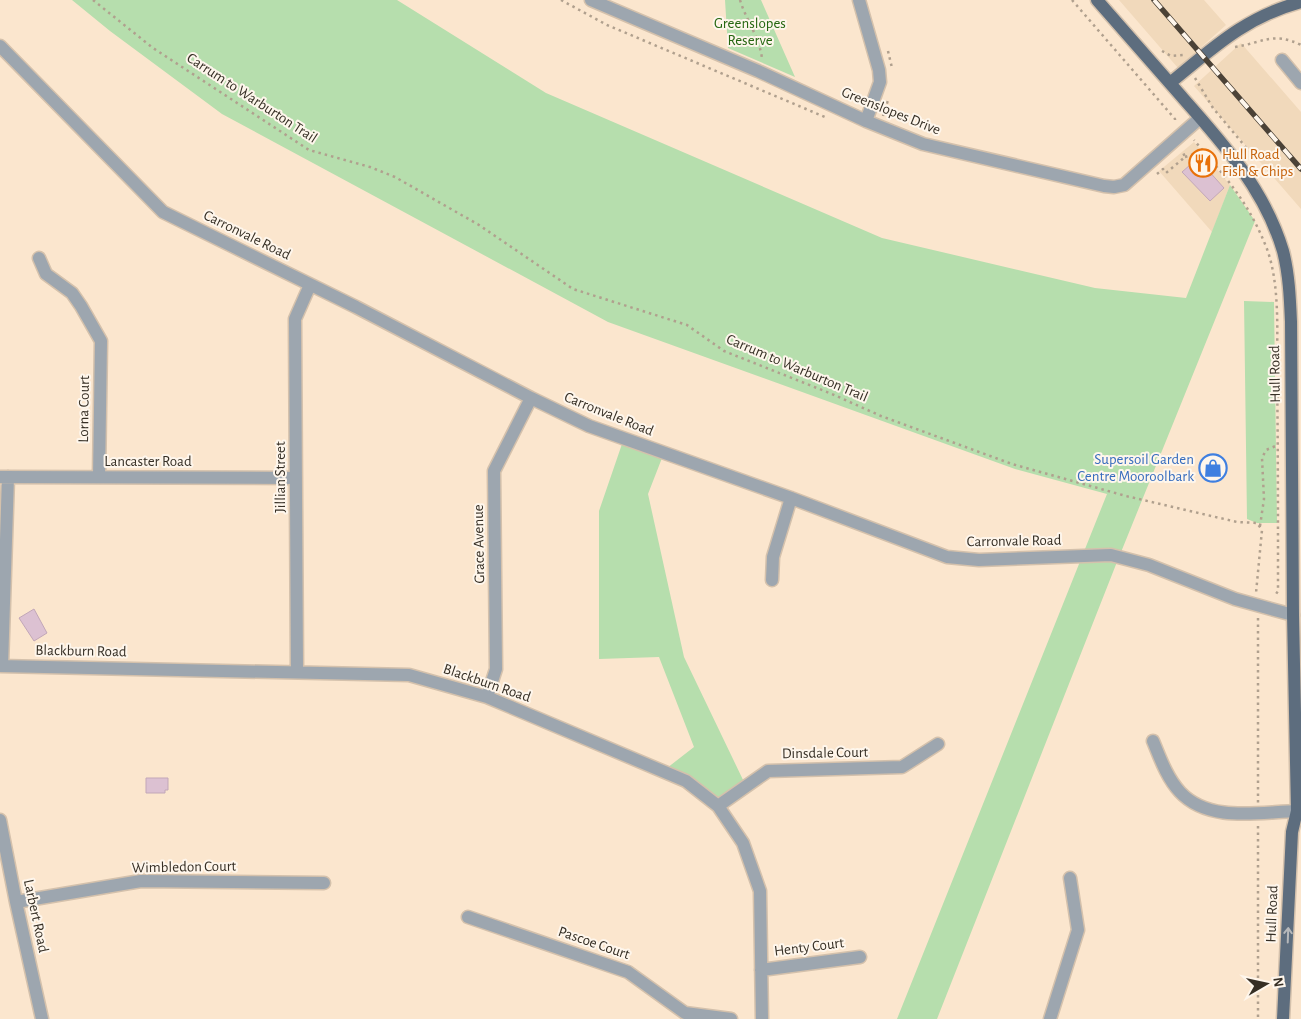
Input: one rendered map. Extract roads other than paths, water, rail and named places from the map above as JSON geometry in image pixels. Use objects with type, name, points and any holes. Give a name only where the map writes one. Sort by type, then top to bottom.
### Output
[{"type":"main road","name":"Hull Road","points":[[1097,0],[1200,118],[1247,176],[1264,205],[1283,252],[1289,286],[1292,445],[1297,487],[1292,615],[1299,816],[1292,832],[1283,1019]]},
{"type":"main road","points":[[1170,84],[1240,28],[1285,3],[1301,2]]},
{"type":"street","name":"Greenslopes Drive","points":[[591,0],[758,71],[866,121],[922,144],[1114,187],[1124,185],[1200,118]]},
{"type":"street","points":[[859,0],[879,70],[880,82],[866,121]]},
{"type":"street","name":"Carronvale Road","points":[[0,46],[163,212],[589,426],[791,498],[947,557],[980,560],[1111,555],[1149,565],[1235,599],[1292,615]]},
{"type":"street","points":[[1282,60],[1301,84]]},
{"type":"street","name":"Lorna Court","points":[[38,258],[46,274],[77,300],[101,341],[99,477]]},
{"type":"street","name":"Jillian Street","points":[[298,672],[295,320],[310,285]]},
{"type":"street","name":"Grace Avenue","points":[[487,697],[496,669],[494,470],[531,398]]},
{"type":"street","points":[[1,666],[4,477]]},
{"type":"street","name":"Lancaster Road","points":[[4,477],[296,478]]},
{"type":"street","points":[[772,580],[773,557],[791,498]]},
{"type":"street","name":"Blackburn Road","points":[[1,666],[409,675],[487,697],[686,781],[718,806],[743,843],[760,891],[762,1019]]},
{"type":"street","points":[[1153,741],[1165,769],[1180,792],[1203,808],[1225,814],[1299,816]]},
{"type":"street","name":"Dinsdale Court","points":[[718,806],[768,770],[902,768],[938,744]]},
{"type":"street","name":"Larbert Road","points":[[0,820],[42,1019]]},
{"type":"street","points":[[1050,1019],[1078,930],[1070,878]]},
{"type":"street","name":"Wimbledon Court","points":[[16,902],[141,881],[324,883]]},
{"type":"street","name":"Pascoe Court","points":[[468,917],[628,972],[685,1013],[731,1019]]},
{"type":"street","name":"Henty Court","points":[[761,970],[860,957]]},
{"type":"railway","points":[[1154,0],[1301,169]]},
{"type":"place","name":"Hull Road Fish & Chips","points":[[1203,163]]},
{"type":"place","name":"Supersoil Garden Centre Mooroolbark","points":[[1213,468]]},
{"type":"park label","name":"Greenslopes Reserve","points":[[750,32]]}]
